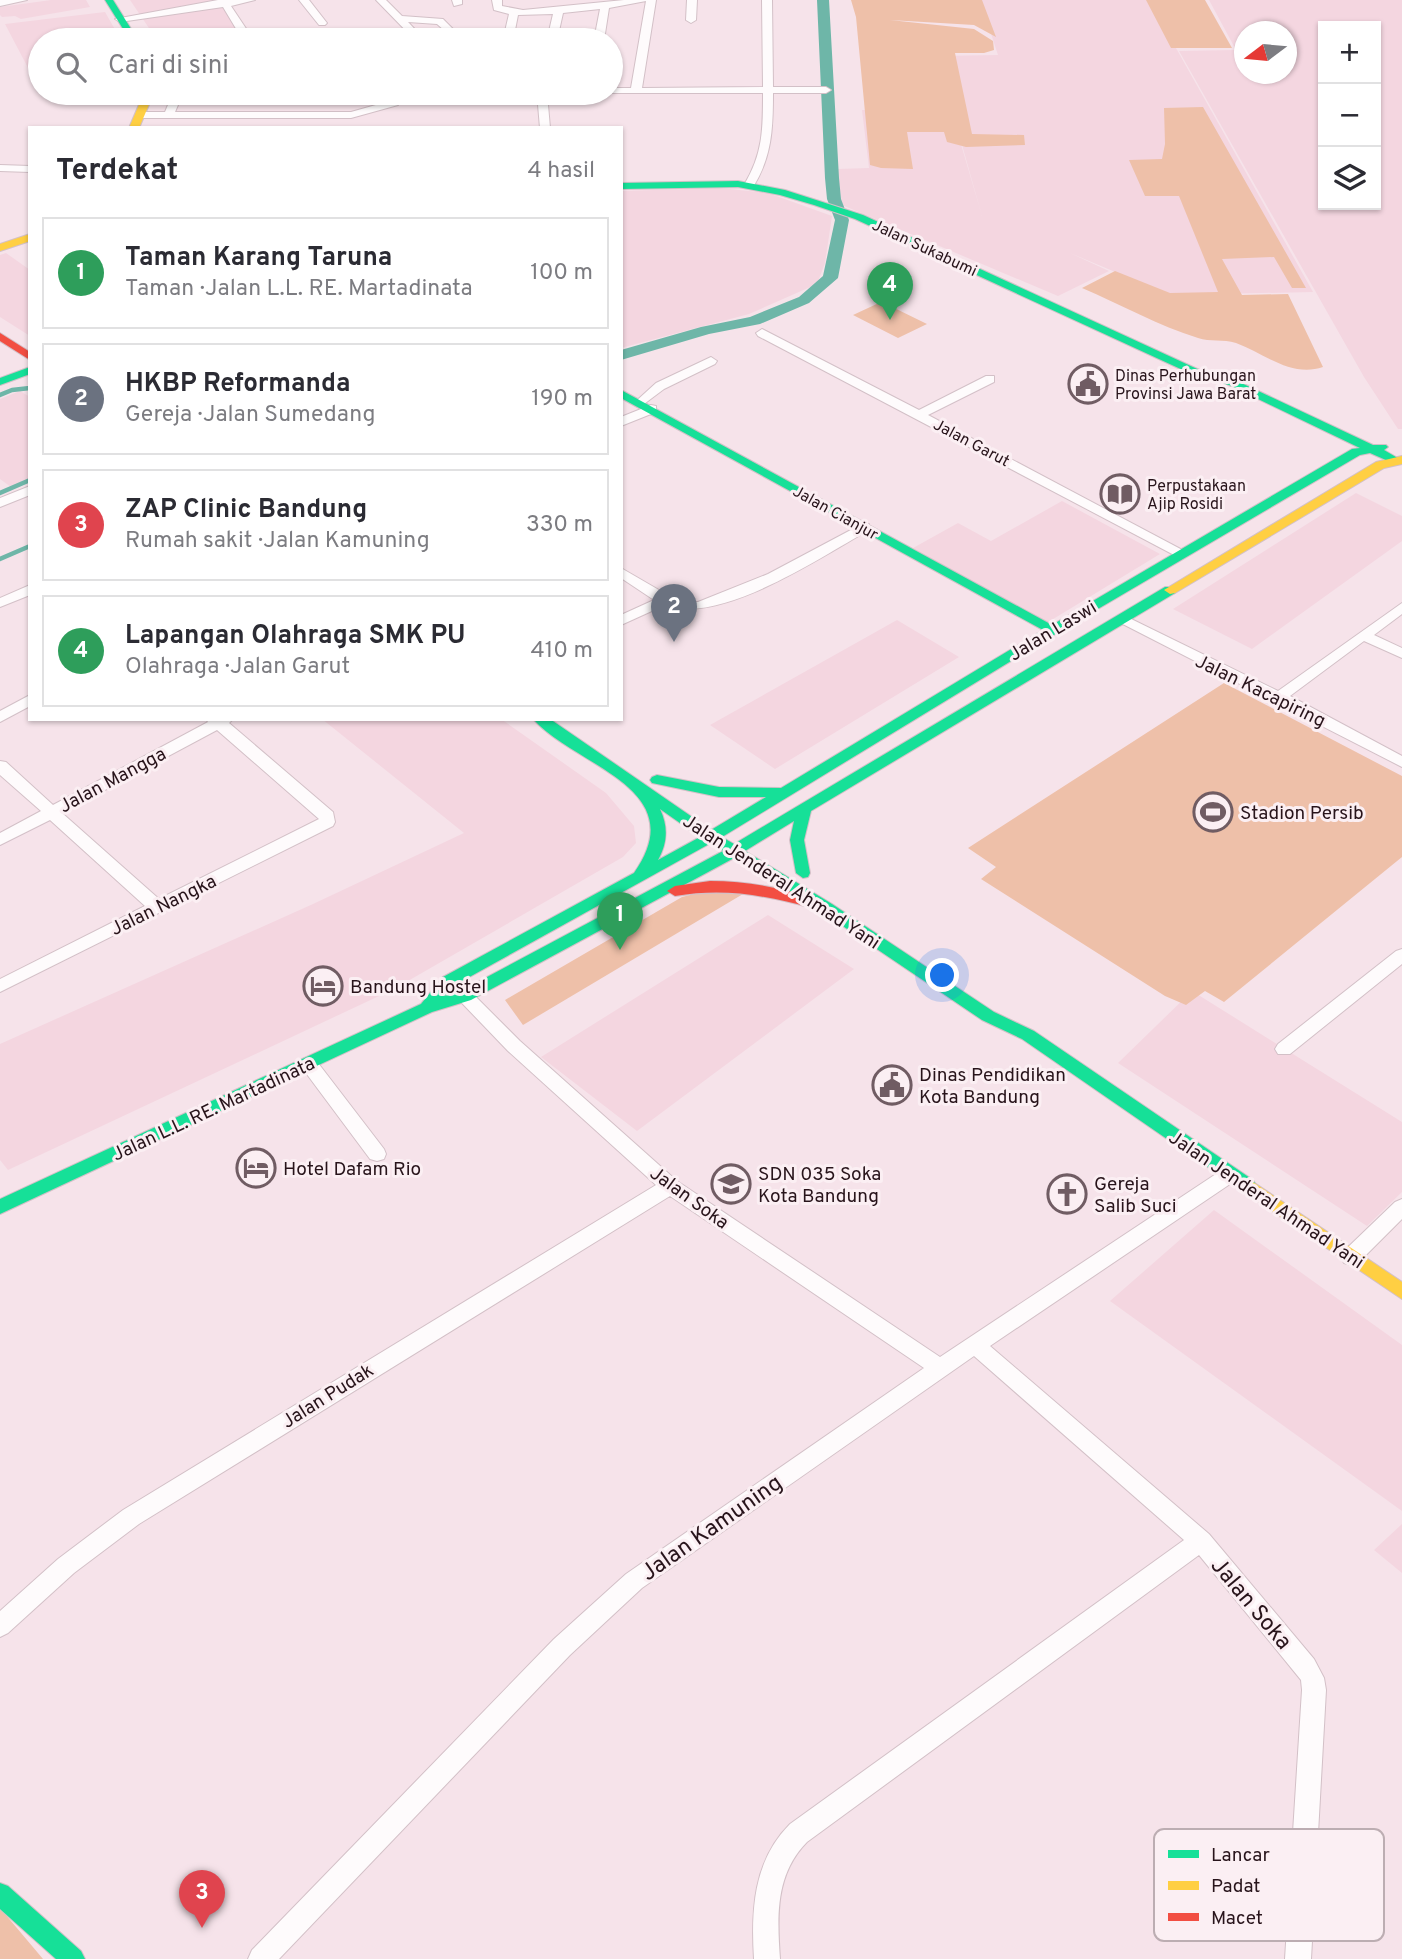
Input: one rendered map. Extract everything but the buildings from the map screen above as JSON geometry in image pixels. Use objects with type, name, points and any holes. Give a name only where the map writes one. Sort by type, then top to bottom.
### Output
[{"type":"main road","points":[[109,0],[126,28]]},
{"type":"main road","points":[[139,122],[145,105]]},
{"type":"main road","name":"Jalan Sukabumi","points":[[623,186],[749,185],[818,203],[852,215],[1212,379],[1231,392],[1356,452],[1395,458]]},
{"type":"main road","points":[[0,233],[28,223]]},
{"type":"main road","points":[[0,240],[28,230]]},
{"type":"main road","points":[[0,248],[28,238]]},
{"type":"main road","points":[[0,336],[28,366]]},
{"type":"main road","points":[[0,352],[28,366]]},
{"type":"main road","points":[[0,382],[28,368]]},
{"type":"main road","name":"Jalan Sukabumi","points":[[1212,379],[1233,383],[1372,448]]},
{"type":"main road","name":"Jalan Cianjur","points":[[623,394],[1052,630]]},
{"type":"main road","name":"Jalan Laswi","points":[[711,837],[1181,553],[1356,452],[1372,448],[1395,458]]},
{"type":"main road","name":"Jalan Laswi","points":[[734,851],[759,844],[805,808],[1395,458]]},
{"type":"main road","name":"Jalan Jenderal Ahmad Yani","points":[[543,721],[734,851],[831,901],[868,916]]},
{"type":"main road","name":"Jalan Jenderal Ahmad Yani","points":[[569,721],[692,802]]},
{"type":"main road","points":[[657,780],[719,792],[784,793]]},
{"type":"main road","points":[[634,882],[650,864],[659,845],[661,825],[654,806],[642,789]]},
{"type":"main road","name":"Jalan Jenderal Ahmad Yani","points":[[784,861],[809,876],[796,840],[798,825],[805,808]]},
{"type":"main road","name":"Jalan Jenderal Ahmad Yani","points":[[716,817],[759,844]]},
{"type":"main road","name":"Jalan L.L. RE. Martadinata","points":[[426,1008],[449,981],[634,882],[711,837]]},
{"type":"main road","name":"Jalan L.L. RE. Martadinata","points":[[0,1207],[426,1008],[465,996],[734,851]]},
{"type":"main road","points":[[653,896],[695,886],[733,884],[775,889],[831,901]]},
{"type":"main road","name":"Jalan Jenderal Ahmad Yani","points":[[831,901],[988,1016],[1028,1035],[1402,1292]]},
{"type":"main road","name":"Jalan Jenderal Ahmad Yani","points":[[999,1002],[1028,1035]]},
{"type":"main road","points":[[0,1894],[73,1959]]},
{"type":"street","points":[[0,4],[22,0]]},
{"type":"street","points":[[120,19],[250,0]]},
{"type":"street","points":[[304,0],[322,23]]},
{"type":"street","points":[[381,0],[408,28]]},
{"type":"street","points":[[636,92],[651,0]]},
{"type":"street","points":[[691,20],[692,0]]},
{"type":"street","points":[[749,185],[763,157],[768,132],[767,0]]},
{"type":"street","points":[[497,4],[502,11],[514,12],[540,5],[559,10],[586,4],[605,6],[635,1]]},
{"type":"street","points":[[224,2],[241,28]]},
{"type":"street","points":[[601,28],[605,6]]},
{"type":"street","points":[[555,28],[559,10]]},
{"type":"street","points":[[511,28],[514,12]]},
{"type":"street","points":[[399,19],[440,21],[447,28]]},
{"type":"street","points":[[623,91],[826,90]]},
{"type":"street","points":[[169,115],[173,105]]},
{"type":"street","points":[[139,122],[169,115],[351,115],[387,105]]},
{"type":"street","points":[[543,105],[545,126]]},
{"type":"street","points":[[345,126],[351,115]]},
{"type":"street","points":[[0,168],[28,169]]},
{"type":"street","name":"Jalan Garut","points":[[762,334],[920,414],[1181,553]]},
{"type":"street","points":[[623,421],[645,406],[660,386],[711,361]]},
{"type":"street","points":[[920,414],[990,379]]},
{"type":"street","points":[[0,503],[28,491]]},
{"type":"street","points":[[623,573],[664,600],[692,607],[717,602],[864,527]]},
{"type":"street","points":[[0,603],[28,590]]},
{"type":"street","points":[[623,620],[664,600]]},
{"type":"street","points":[[1279,696],[1402,607]]},
{"type":"street","name":"Jalan Kacapiring","points":[[1120,620],[1279,696],[1402,762]]},
{"type":"street","points":[[1363,635],[1402,654]]},
{"type":"street","points":[[0,717],[28,701]]},
{"type":"street","name":"Jalan Mangga","points":[[0,840],[217,721]]},
{"type":"street","name":"Jalan Nangka","points":[[0,986],[327,822],[327,816],[220,721]]},
{"type":"street","points":[[0,766],[157,907]]},
{"type":"street","points":[[1284,1049],[1402,956]]},
{"type":"street","name":"Jalan Soka","points":[[465,996],[523,1054],[670,1186],[940,1368]]},
{"type":"street","points":[[309,1064],[377,1154]]},
{"type":"street","name":"Jalan Kamuning","points":[[261,1959],[562,1647],[634,1581],[940,1368],[1229,1175]]},
{"type":"street","name":"Jalan Pudak","points":[[0,1626],[66,1566],[131,1517],[670,1186]]},
{"type":"street","points":[[1351,1257],[1402,1207]]},
{"type":"street","name":"Jalan Soka","points":[[976,1346],[1201,1541],[1312,1678],[1314,1690],[1306,1829]]},
{"type":"street","points":[[767,1959],[765,1898],[774,1869],[790,1842],[831,1807],[1201,1541]]},
{"type":"street","name":"Jalan Soka","points":[[1298,1959],[1299,1941]]},
{"type":"shaded area","points":[[51,0],[86,0],[90,7],[21,19],[0,15],[0,7]]},
{"type":"shaded area","points":[[130,0],[223,0],[244,28],[149,28]]},
{"type":"shaded area","points":[[851,0],[982,0],[996,37],[974,25],[890,20],[974,29],[993,41],[994,50],[984,53],[955,53],[972,134],[1024,135],[1025,145],[966,147],[947,142],[944,132],[907,132],[913,169],[870,165],[856,17]]},
{"type":"shaded area","points":[[980,0],[1149,0],[1313,292],[1170,295],[1070,253],[1109,271],[1058,296],[842,205],[837,169],[869,168],[862,110],[951,110],[982,216],[937,56],[998,55]]},
{"type":"shaded area","points":[[1146,0],[1205,0],[1232,48],[1171,48]]},
{"type":"shaded area","points":[[1209,0],[1402,0],[1402,429],[1398,429],[1364,377],[1179,51],[1234,50],[1234,84],[1297,84],[1297,21],[1234,21],[1234,46]]},
{"type":"shaded area","points":[[105,12],[114,28],[28,28],[28,68],[5,24]]},
{"type":"shaded area","points":[[1203,107],[1306,288],[1292,288],[1274,257],[1222,259],[1242,295],[1288,294],[1323,367],[1311,370],[1289,367],[1236,343],[1198,338],[1082,288],[1115,271],[1170,293],[1218,292],[1179,196],[1145,196],[1129,160],[1162,159],[1165,144],[1164,108]]},
{"type":"shaded area","points":[[719,188],[768,193],[832,216],[825,263],[817,284],[749,314],[623,347],[623,191]]},
{"type":"shaded area","points":[[6,253],[28,269],[28,335],[0,317],[0,255]]},
{"type":"shaded area","points":[[881,302],[927,324],[898,338],[853,315]]},
{"type":"shaded area","points":[[20,391],[28,396],[28,479],[11,487],[0,479],[0,399]]},
{"type":"shaded area","points":[[1356,493],[1402,516],[1402,541],[1252,649],[1173,609]]},
{"type":"shaded area","points":[[1062,501],[1160,554],[1045,624],[913,548],[958,523],[991,541]]},
{"type":"shaded area","points":[[897,620],[959,657],[775,769],[710,725]]},
{"type":"shaded area","name":"Stadion Persib","points":[[1224,683],[1402,776],[1402,857],[1224,1002],[1205,991],[1186,1005],[1165,996],[981,879],[996,867],[968,848]]},
{"type":"shaded area","points":[[324,721],[504,721],[606,793],[634,826],[636,843],[623,857],[394,989],[8,1170],[0,1160],[0,1044],[313,904],[464,833]]},
{"type":"shaded area","points":[[715,889],[743,894],[523,1025],[505,1000],[682,897]]},
{"type":"shaded area","points":[[768,915],[854,969],[637,1131],[541,1057]]},
{"type":"shaded area","points":[[1192,991],[1402,1122],[1402,1192],[1367,1226],[1118,1063]]},
{"type":"shaded area","points":[[1214,1210],[1402,1345],[1402,1511],[1110,1301]]},
{"type":"shaded area","points":[[1402,1524],[1402,1573],[1374,1550]]},
{"type":"shaded area","points":[[0,1908],[43,1959],[0,1959]]},
{"type":"waterway","points":[[623,354],[707,330],[754,321],[804,300],[830,278],[842,220],[834,199],[832,178],[823,0]]},
{"type":"waterway","points":[[0,395],[28,388]]},
{"type":"waterway","points":[[0,493],[28,481]]},
{"type":"waterway","points":[[0,559],[28,547]]},
{"type":"traffic: fast","points":[[109,0],[126,28]]},
{"type":"traffic: fast","points":[[623,186],[738,184],[782,192],[859,217],[1202,375],[1233,383],[1395,460]]},
{"type":"traffic: fast","points":[[0,382],[28,371]]},
{"type":"traffic: fast","points":[[623,394],[1052,630]]},
{"type":"traffic: fast","points":[[711,837],[1052,630],[1356,452],[1382,447]]},
{"type":"traffic: fast","points":[[734,851],[1170,590]]},
{"type":"traffic: fast","points":[[543,721],[711,837],[827,908],[988,1016],[1028,1035],[1247,1185]]},
{"type":"traffic: fast","points":[[657,780],[719,792],[782,793]]},
{"type":"traffic: fast","points":[[640,875],[655,853],[659,832],[654,812],[641,789]]},
{"type":"traffic: fast","points":[[803,873],[797,840],[805,808]]},
{"type":"traffic: fast","points":[[427,1007],[449,981],[711,837]]},
{"type":"traffic: fast","points":[[0,1207],[426,1008],[465,996],[734,851]]},
{"type":"traffic: fast","points":[[0,1894],[73,1959]]},
{"type":"traffic: slow","points":[[135,126],[144,105]]},
{"type":"traffic: slow","points":[[0,248],[28,238]]},
{"type":"traffic: slow","points":[[1170,590],[1380,465],[1402,460]]},
{"type":"traffic: slow","points":[[1247,1185],[1402,1292]]},
{"type":"traffic: jam","points":[[0,336],[28,356]]},
{"type":"traffic: jam","points":[[675,891],[710,886],[744,887],[812,903]]},
{"type":"place","name":"Lapangan Olahraga SMK PU","points":[[890,320]]},
{"type":"place","name":"Dinas Perhubungan Provinsi Jawa Barat","points":[[1088,384]]},
{"type":"place","name":"Perpustakaan Ajip Rosidi","points":[[1120,494]]},
{"type":"place","name":"HKBP Reformanda","points":[[674,642]]},
{"type":"place","name":"Stadion Persib","points":[[1213,812]]},
{"type":"place","name":"Taman Karang Taruna","points":[[620,950]]},
{"type":"place","name":"Bandung Hostel","points":[[323,986]]},
{"type":"place","name":"Dinas Pendidikan Kota Bandung","points":[[892,1085]]},
{"type":"place","name":"Hotel Dafam Rio","points":[[256,1168]]},
{"type":"place","name":"SDN 035 Soka Kota Bandung","points":[[731,1184]]},
{"type":"place","name":"Gereja Salib Suci","points":[[1067,1194]]},
{"type":"place","name":"ZAP Clinic Bandung","points":[[202,1928]]}]
